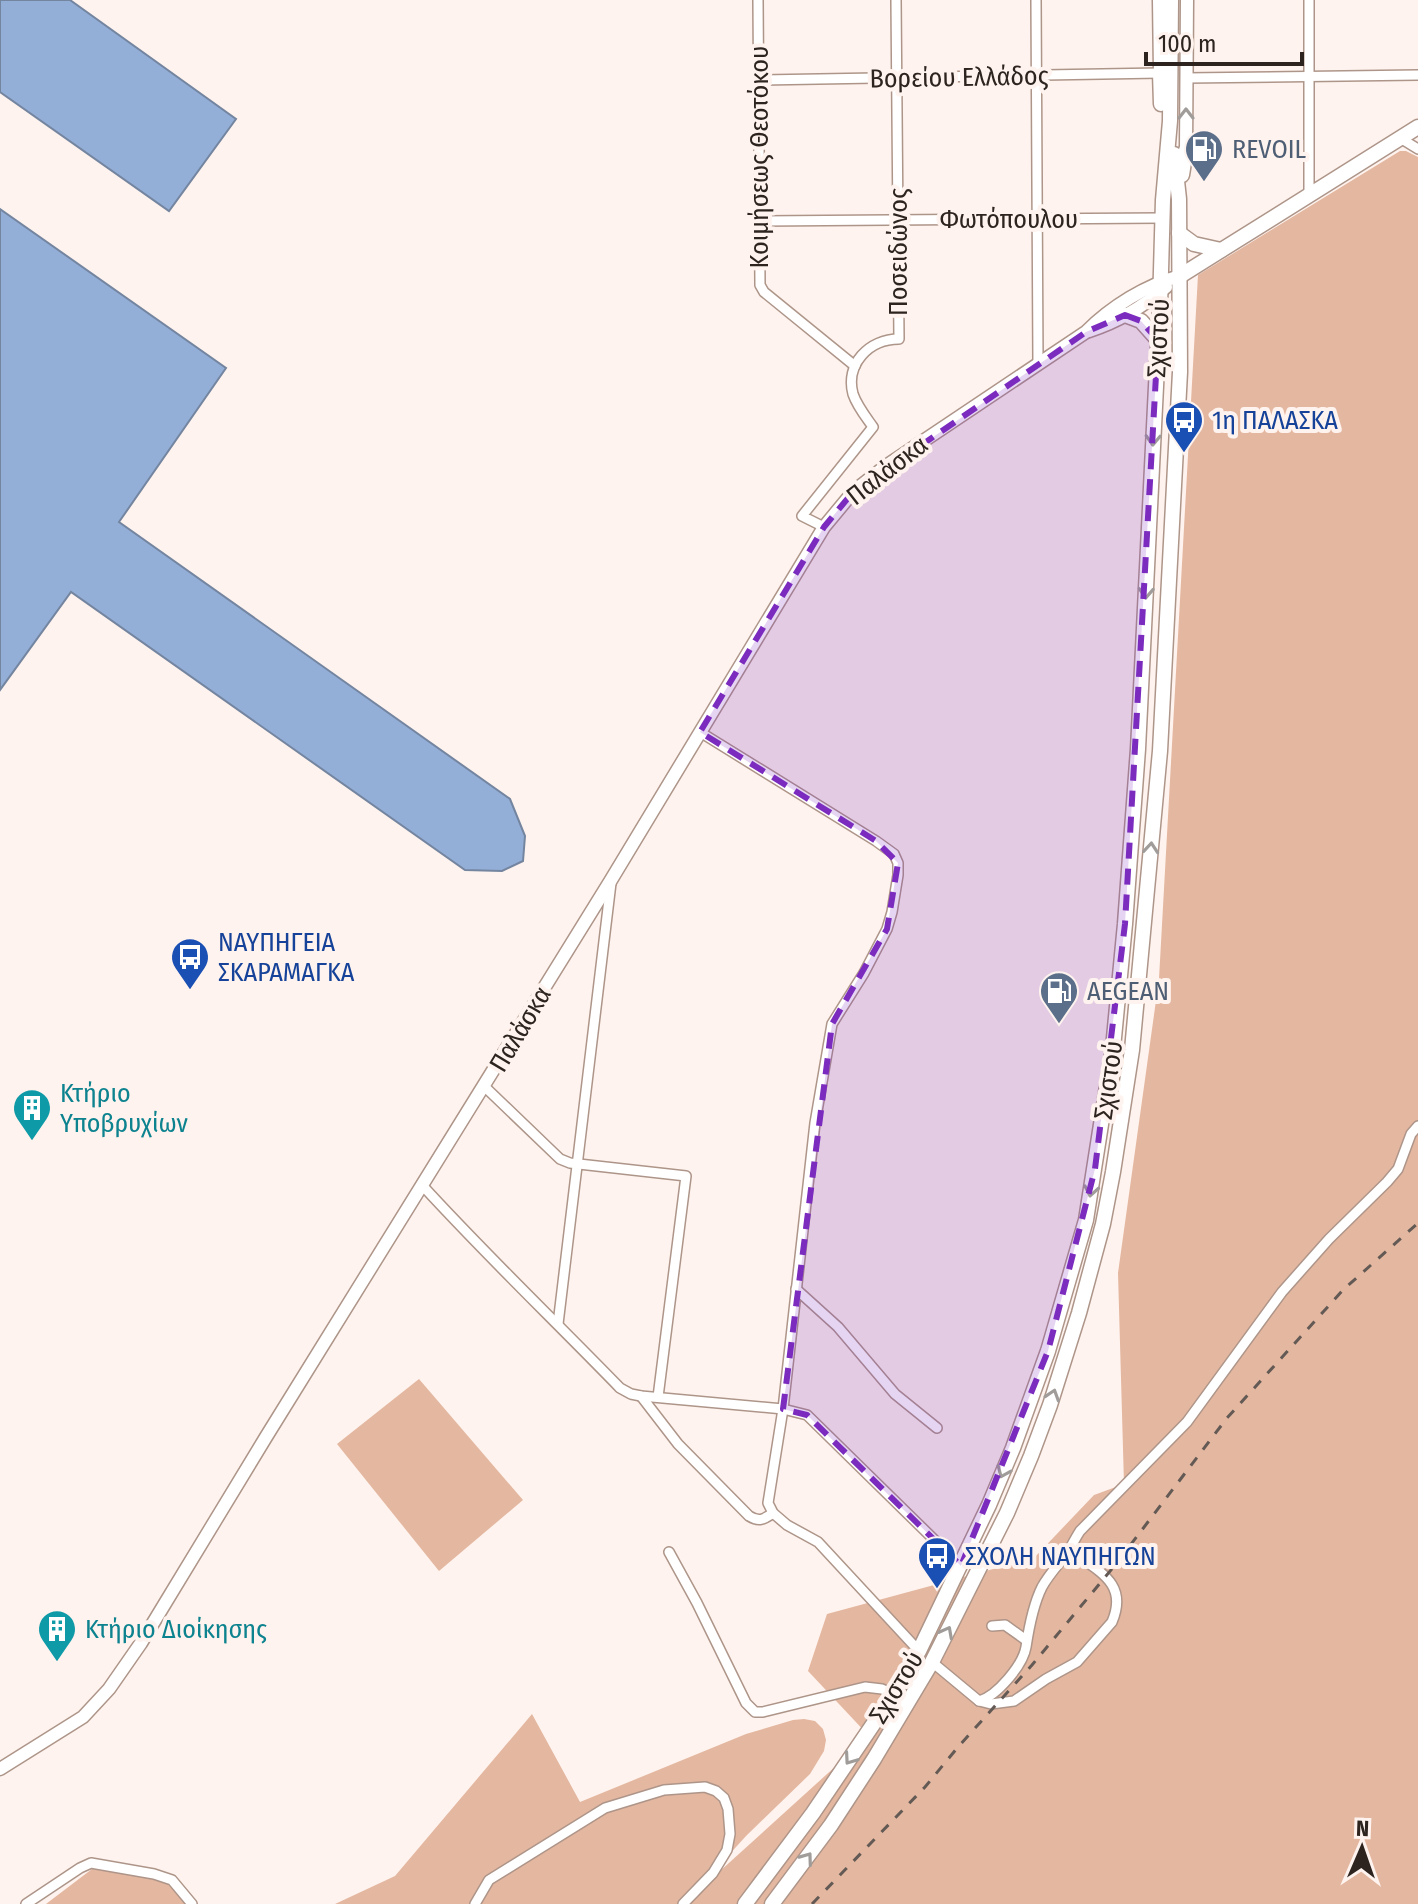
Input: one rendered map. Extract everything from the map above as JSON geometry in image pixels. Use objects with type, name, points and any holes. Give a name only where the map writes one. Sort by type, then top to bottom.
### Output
[{"type":"main road","name":"Σχιστού","points":[[745,1904],[813,1813],[919,1651],[1013,1448],[1048,1351],[1082,1235],[1113,1048],[1138,749],[1162,218],[1170,121],[1171,0]]},
{"type":"main road","points":[[1160,73],[1163,200]]},
{"type":"main road","name":"Σχιστού","points":[[772,1904],[845,1803],[932,1662],[1007,1513],[1036,1444],[1079,1313],[1103,1224],[1138,997],[1160,751],[1180,372],[1179,199],[1170,121]]},
{"type":"main road","points":[[1180,276],[1418,127]]},
{"type":"main road","points":[[1179,199],[1186,150]]},
{"type":"main road","points":[[1179,233],[1194,244],[1221,250]]},
{"type":"main road","points":[[1125,315],[1141,321],[1158,340]]},
{"type":"street","name":"Κοιμήσεως Θεοτόκου","points":[[758,0],[761,289],[855,366]]},
{"type":"street","name":"Ποσειδώνος","points":[[855,366],[871,346],[899,339],[896,0]]},
{"type":"street","points":[[1036,0],[1038,363]]},
{"type":"street","points":[[1159,0],[1160,73]]},
{"type":"street","points":[[1186,150],[1187,0]]},
{"type":"street","points":[[1309,0],[1309,195]]},
{"type":"street","name":"Βορείου Ελλάδος","points":[[758,80],[1160,73]]},
{"type":"street","points":[[1186,78],[1418,75]]},
{"type":"street","points":[[1400,138],[1418,149]]},
{"type":"street","name":"Φωτόπουλου","points":[[759,221],[1162,218]]},
{"type":"street","name":"Παλάσκα","points":[[0,1769],[83,1717],[109,1689],[141,1643],[485,1087],[824,527],[853,492],[878,472],[1086,332],[1100,318],[1180,276]]},
{"type":"street","name":"Παλάσκα","points":[[1086,332],[1125,315],[1160,287]]},
{"type":"street","points":[[824,527],[802,516],[873,427],[853,394],[855,366]]},
{"type":"street","points":[[700,732],[876,841],[894,854],[898,863],[887,929],[832,1024],[815,1123],[783,1409],[768,1503],[773,1513],[792,1529],[818,1542],[919,1651]]},
{"type":"street","points":[[558,1324],[611,880]]},
{"type":"street","points":[[485,1087],[560,1159],[570,1163],[686,1176],[658,1397]]},
{"type":"street","points":[[979,1701],[991,1697],[1003,1685],[1026,1650],[1041,1589],[1080,1531],[1187,1422],[1282,1292],[1398,1169],[1411,1134],[1418,1126]]},
{"type":"street","points":[[422,1185],[488,1257],[620,1388],[641,1396],[783,1409],[807,1415],[961,1566]]},
{"type":"street","points":[[796,1289],[838,1327],[895,1394],[937,1428]]},
{"type":"street","points":[[641,1396],[678,1444],[749,1516],[757,1521],[773,1513]]},
{"type":"street","points":[[932,1662],[979,1701],[991,1704],[1014,1701],[1077,1662],[1112,1622],[1118,1599],[1115,1587],[1070,1550]]},
{"type":"street","points":[[669,1552],[746,1703],[755,1712],[865,1687],[882,1689],[909,1700]]},
{"type":"street","points":[[992,1626],[1005,1625],[1026,1640]]},
{"type":"street","points":[[475,1904],[489,1880],[605,1808],[664,1790],[705,1787],[724,1798],[728,1809],[730,1834],[727,1850],[713,1873],[683,1904]]},
{"type":"street","points":[[26,1904],[91,1863],[172,1880],[192,1904]]},
{"type":"highlighted area","points":[[1125,315],[1141,321],[1158,340],[1125,924],[1095,1169],[1048,1351],[961,1566],[807,1415],[783,1409],[832,1024],[887,929],[898,863],[876,841],[700,732],[824,527],[853,492],[1086,332]]},
{"type":"shaded area","points":[[1400,151],[1418,157],[1418,1904],[335,1904],[395,1876],[532,1714],[580,1802],[746,1734],[793,1720],[815,1721],[823,1729],[826,1740],[824,1751],[810,1774],[746,1836],[688,1900],[869,1736],[808,1671],[827,1614],[1034,1558],[1094,1495],[1124,1484],[1118,1273],[1159,979],[1198,275]]},
{"type":"shaded area","points":[[419,1379],[523,1500],[439,1571],[337,1444]]},
{"type":"shaded area","points":[[96,1866],[167,1883],[198,1904],[46,1904]]},
{"type":"water","points":[[0,0],[70,0],[236,119],[169,211],[0,92]]},
{"type":"water","points":[[0,209],[226,368],[119,522],[510,799],[525,836],[523,861],[502,871],[465,870],[71,592],[0,690]]},
{"type":"railway","points":[[812,1904],[925,1787],[1032,1665],[1116,1564],[1227,1418],[1343,1290],[1418,1223]]},
{"type":"place","name":"REVOIL","points":[[1204,183]]},
{"type":"place","name":"1η ΠΑΛΑΣΚΑ","points":[[1184,454]]},
{"type":"place","name":"ΝΑΥΠΗΓΕΙΑ ΣΚΑΡΑΜΑΓΚΑ","points":[[190,991]]},
{"type":"place","name":"AEGEAN","points":[[1059,1025]]},
{"type":"place","name":"Κτήριο Υποβρυχίων","points":[[32,1142]]},
{"type":"place","name":"ΣΧΟΛΗ ΝΑΥΠΗΓΩΝ","points":[[937,1590]]},
{"type":"place","name":"Κτήριο Διοίκησης","points":[[57,1663]]}]
